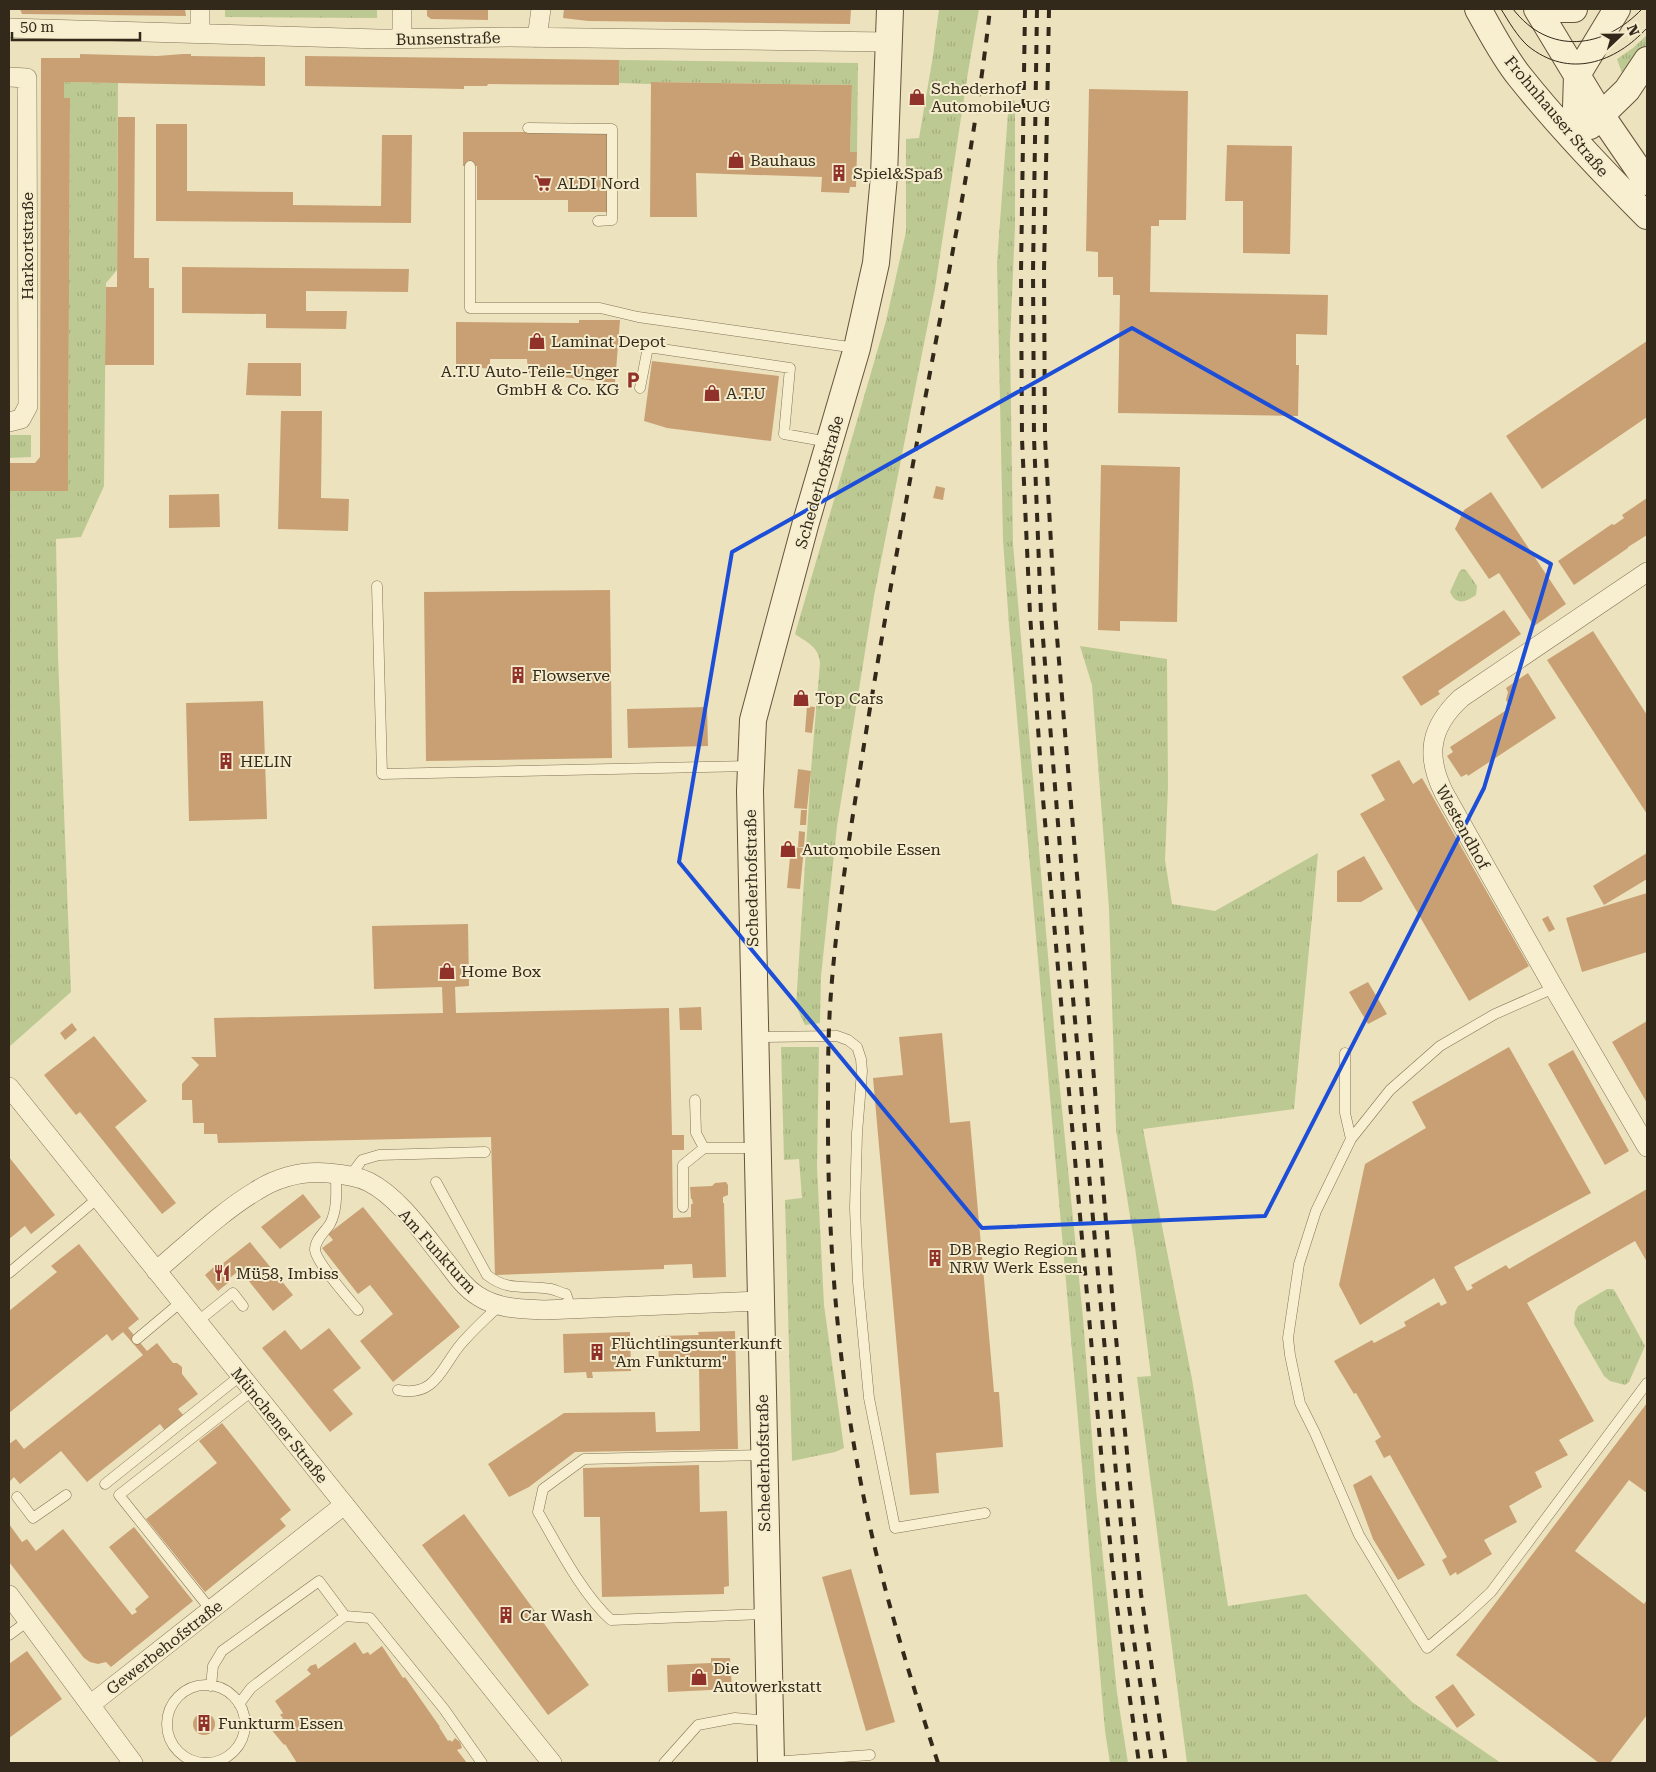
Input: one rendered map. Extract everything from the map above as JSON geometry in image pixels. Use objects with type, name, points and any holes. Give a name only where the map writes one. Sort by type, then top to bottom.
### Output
[{"type":"street","points":[[200,9],[200,34]]},
{"type":"street","points":[[402,9],[402,38]]},
{"type":"street","points":[[537,38],[541,9]]},
{"type":"street","name":"Schederhofstraße","points":[[771,1763],[754,1037],[750,791],[754,720],[829,442],[857,348],[876,263],[881,227],[890,9]]},
{"type":"street","name":"Frohnhauser Straße","points":[[1478,9],[1496,42],[1520,77],[1606,176],[1647,216]]},
{"type":"street","name":"Frohnhauser Straße","points":[[1537,9],[1601,115],[1647,182]]},
{"type":"street","points":[[1558,9],[1574,9]]},
{"type":"street","points":[[1574,140],[1577,75],[1617,9]]},
{"type":"street","name":"Bunsenstraße","points":[[9,28],[402,38],[888,42]]},
{"type":"street","points":[[1574,140],[1627,90],[1647,60]]},
{"type":"street","name":"Harkortstraße","points":[[9,77],[27,78],[28,287],[28,406],[21,419],[9,422]]},
{"type":"street","name":"Westendhof","points":[[1647,572],[1462,698],[1448,711],[1434,737],[1434,765],[1438,780],[1554,988],[1647,1147]]},
{"type":"street","name":"Münchener Straße","points":[[9,1087],[552,1763]]},
{"type":"street","name":"Am Funkturm","points":[[156,1271],[257,1190],[287,1177],[303,1173],[343,1175],[368,1181],[385,1192],[409,1216],[465,1286],[477,1296],[499,1306],[544,1310],[760,1301]]},
{"type":"street","name":"Gewerbehofstraße","points":[[9,1595],[90,1705],[344,1504]]},
{"type":"street","points":[[90,1705],[133,1763]]},
{"type":"lane","points":[[528,128],[612,129],[612,220],[598,221]]},
{"type":"lane","points":[[470,166],[470,308],[600,308],[638,317],[857,348]]},
{"type":"lane","points":[[640,388],[648,347],[790,368],[784,434],[829,442]]},
{"type":"lane","points":[[377,586],[382,774],[751,766]]},
{"type":"lane","points":[[1554,988],[1495,1014],[1440,1046],[1390,1090],[1351,1139],[1316,1211],[1299,1264],[1288,1338],[1300,1403],[1359,1535],[1427,1648],[1490,1592],[1647,1383]]},
{"type":"lane","points":[[754,1037],[837,1036],[848,1040],[857,1047],[861,1059],[862,1072],[855,1208],[858,1282],[869,1398],[895,1528],[985,1513]]},
{"type":"lane","points":[[1344,1052],[1345,1113],[1351,1139]]},
{"type":"lane","points":[[695,1100],[696,1133],[704,1148]]},
{"type":"lane","points":[[683,1207],[683,1165],[704,1148],[756,1148]]},
{"type":"lane","points":[[358,1310],[320,1262],[315,1252],[316,1243],[330,1223],[343,1175],[362,1160],[379,1155],[486,1152]]},
{"type":"lane","points":[[436,1182],[487,1275],[498,1284],[521,1288],[550,1289],[566,1294],[571,1309]]},
{"type":"lane","points":[[9,1273],[98,1198]]},
{"type":"lane","points":[[197,1322],[233,1293],[243,1306]]},
{"type":"lane","points":[[137,1339],[181,1302]]},
{"type":"lane","points":[[398,1390],[410,1393],[420,1390],[431,1383],[441,1374],[459,1346],[499,1306]]},
{"type":"lane","points":[[105,1484],[240,1376]]},
{"type":"lane","points":[[211,1610],[119,1495],[252,1390]]},
{"type":"lane","points":[[763,1455],[584,1459],[542,1489],[538,1512],[599,1610],[611,1620],[767,1614]]},
{"type":"lane","points":[[17,1497],[33,1518],[66,1495]]},
{"type":"lane","points":[[211,1686],[213,1666],[222,1651],[319,1581],[345,1616]]},
{"type":"lane","points":[[239,1704],[250,1688],[345,1616],[370,1618],[444,1709],[482,1763]]},
{"type":"lane","points":[[9,1635],[28,1621]]},
{"type":"lane","points":[[211,1686],[225,1691],[239,1704],[244,1720],[244,1733],[239,1744],[223,1759],[201,1763],[191,1761],[173,1745],[168,1734],[167,1723],[169,1712],[174,1702],[182,1693],[192,1688],[211,1686]]},
{"type":"lane","points":[[664,1763],[698,1725],[735,1718],[769,1720]]},
{"type":"lane","points":[[771,1763],[870,1755]]},
{"type":"highlighted area","points":[[1132,328],[1551,564],[1484,788],[1265,1216],[982,1228],[679,862],[732,552]]},
{"type":"green space","points":[[225,9],[377,9],[377,18],[225,17]]},
{"type":"green space","points":[[939,9],[979,9],[935,288],[874,596],[837,826],[821,976],[820,1023],[805,1025],[796,1006],[811,770],[820,663],[815,649],[795,634],[886,321],[906,232],[906,139],[919,138]]},
{"type":"green space","points":[[1647,35],[1647,45],[1623,76],[1617,59]]},
{"type":"green space","points":[[619,60],[858,63],[857,152],[850,152],[852,85],[619,83]]},
{"type":"green space","points":[[64,82],[118,83],[117,270],[106,283],[104,486],[81,537],[56,539],[58,656],[71,992],[9,1047],[9,491],[68,491],[70,98],[64,98]]},
{"type":"green space","points":[[1009,99],[1015,101],[1015,226],[1010,342],[1013,544],[1056,1050],[1083,1318],[1096,1490],[1117,1693],[1128,1763],[1110,1763],[1105,1731],[1009,625],[1003,540],[997,263]]},
{"type":"green space","points":[[9,435],[31,435],[31,457],[9,458]]},
{"type":"green space","points":[[1462,569],[1466,570],[1477,586],[1476,595],[1469,599],[1458,601],[1450,592]]},
{"type":"green space","points":[[1080,646],[1167,659],[1168,787],[1165,860],[1172,904],[1215,911],[1318,853],[1294,1109],[1143,1129],[1192,1379],[1228,1606],[1306,1594],[1412,1702],[1501,1763],[1187,1763],[1137,1377],[1151,1376],[1135,1247],[1116,1129],[1109,909],[1092,685]]},
{"type":"green space","points":[[781,1047],[819,1047],[817,1167],[824,1305],[844,1448],[835,1452],[792,1461],[785,1200],[802,1198],[799,1159],[784,1160]]},
{"type":"green space","points":[[1607,1289],[1613,1289],[1616,1293],[1645,1346],[1629,1382],[1625,1385],[1610,1381],[1604,1376],[1574,1324],[1575,1312],[1578,1306]]},
{"type":"building","points":[[20,9],[185,9],[186,16],[22,14]]},
{"type":"building","points":[[427,9],[488,9],[488,20],[431,19],[427,16]]},
{"type":"building","points":[[564,9],[851,9],[850,24],[588,21],[563,18]]},
{"type":"building","points":[[80,54],[157,56],[191,54],[191,56],[265,57],[265,86],[64,82],[64,98],[70,98],[68,491],[9,491],[9,463],[35,463],[40,457],[41,58],[80,58]]},
{"type":"building","points":[[305,56],[619,60],[619,85],[488,84],[487,86],[464,86],[464,89],[305,86]]},
{"type":"building","name":"Bauhaus","points":[[651,82],[852,85],[850,152],[857,152],[856,187],[850,187],[849,193],[821,192],[822,177],[696,173],[697,217],[650,217]]},
{"type":"building","points":[[1089,89],[1188,91],[1186,220],[1159,220],[1159,226],[1151,226],[1150,292],[1328,295],[1327,335],[1296,334],[1296,365],[1299,365],[1298,416],[1118,413],[1120,295],[1113,295],[1113,277],[1098,277],[1098,252],[1086,251]]},
{"type":"building","points":[[118,117],[135,117],[134,258],[149,258],[149,288],[154,288],[154,365],[105,365],[106,287],[117,287]]},
{"type":"building","points":[[156,124],[187,124],[187,191],[293,192],[293,205],[381,206],[382,135],[412,135],[411,223],[156,221]]},
{"type":"building","name":"ALDI Nord","points":[[463,132],[609,132],[609,212],[568,212],[568,200],[477,200],[477,166],[463,166]]},
{"type":"building","points":[[1227,145],[1292,146],[1290,254],[1243,253],[1243,201],[1225,201]]},
{"type":"building","points":[[182,267],[409,269],[408,292],[306,291],[306,311],[347,311],[346,329],[266,328],[266,314],[182,313]]},
{"type":"building","name":"Laminat Depot","points":[[579,320],[620,320],[615,383],[528,373],[527,359],[490,359],[490,369],[456,365],[456,322],[579,323]]},
{"type":"building","points":[[1647,341],[1647,417],[1542,489],[1506,436]]},
{"type":"building","name":"A.T.U","points":[[652,361],[779,376],[771,441],[667,428],[644,421]]},
{"type":"building","points":[[248,363],[301,363],[301,396],[246,395]]},
{"type":"building","points":[[281,411],[322,411],[321,498],[349,499],[348,531],[278,529]]},
{"type":"building","points":[[1101,465],[1180,467],[1177,622],[1120,621],[1120,631],[1098,630]]},
{"type":"building","points":[[936,486],[945,488],[943,500],[933,498]]},
{"type":"building","points":[[1491,492],[1566,604],[1534,626],[1499,573],[1489,579],[1455,529],[1464,510]]},
{"type":"building","points":[[219,494],[220,527],[169,528],[169,495]]},
{"type":"building","points":[[1647,498],[1647,535],[1574,585],[1558,561],[1612,524],[1614,525],[1624,518],[1622,515]]},
{"type":"building","name":"Flowserve","points":[[610,590],[612,758],[426,761],[424,592]]},
{"type":"building","points":[[1504,610],[1521,634],[1438,691],[1440,694],[1421,706],[1402,677]]},
{"type":"building","points":[[1593,631],[1647,715],[1647,814],[1547,660]]},
{"type":"building","points":[[1528,673],[1556,718],[1468,776],[1467,774],[1461,777],[1447,756],[1453,752],[1450,747],[1511,707],[1506,700],[1508,692],[1506,688]]},
{"type":"building","name":"HELIN","points":[[263,701],[267,819],[189,821],[186,703]]},
{"type":"building","points":[[807,706],[815,707],[812,733],[805,732]]},
{"type":"building","points":[[707,707],[708,746],[628,748],[627,709]]},
{"type":"building","points":[[1399,760],[1413,784],[1422,778],[1529,966],[1469,1001],[1360,814],[1385,800],[1371,775]]},
{"type":"building","points":[[798,769],[811,771],[807,809],[794,808]]},
{"type":"building","points":[[801,810],[807,810],[806,825],[800,825]]},
{"type":"building","points":[[799,831],[805,832],[804,847],[798,847]]},
{"type":"building","points":[[791,847],[804,848],[800,889],[787,888]]},
{"type":"building","points":[[1647,853],[1647,879],[1604,905],[1593,886]]},
{"type":"building","points":[[1364,856],[1383,889],[1361,902],[1337,902],[1337,871]]},
{"type":"building","points":[[1647,893],[1647,952],[1582,972],[1566,918]]},
{"type":"building","points":[[1548,916],[1555,929],[1549,932],[1542,919]]},
{"type":"building","points":[[468,924],[469,986],[455,987],[456,1013],[669,1008],[672,1135],[684,1135],[684,1150],[672,1150],[673,1218],[691,1217],[691,1204],[693,1204],[690,1187],[712,1186],[715,1183],[726,1182],[728,1185],[728,1195],[723,1197],[723,1203],[726,1277],[693,1278],[692,1264],[664,1265],[664,1269],[495,1275],[491,1137],[218,1143],[217,1134],[204,1134],[204,1123],[193,1123],[192,1100],[182,1100],[182,1084],[199,1065],[191,1057],[216,1057],[214,1018],[443,1013],[442,987],[374,989],[372,926]]},
{"type":"building","points":[[1368,982],[1387,1014],[1368,1024],[1349,992]]},
{"type":"building","points":[[701,1007],[702,1030],[680,1030],[679,1008]]},
{"type":"building","points":[[1647,1021],[1647,1103],[1612,1042]]},
{"type":"building","points":[[72,1023],[77,1030],[65,1040],[60,1033]]},
{"type":"building","name":"DB Regio Region NRW Werk Essen","points":[[942,1033],[950,1123],[970,1121],[994,1392],[999,1392],[1003,1447],[936,1453],[939,1493],[910,1495],[873,1078],[903,1075],[899,1037]]},
{"type":"building","points":[[94,1036],[147,1101],[115,1127],[176,1203],[162,1214],[80,1112],[76,1115],[44,1075]]},
{"type":"building","points":[[1509,1047],[1591,1193],[1454,1267],[1467,1291],[1473,1288],[1471,1285],[1506,1265],[1509,1269],[1647,1189],[1647,1262],[1635,1241],[1527,1303],[1594,1421],[1559,1440],[1568,1455],[1535,1472],[1542,1487],[1509,1506],[1517,1522],[1484,1540],[1492,1554],[1457,1575],[1456,1572],[1450,1576],[1442,1560],[1447,1557],[1390,1455],[1384,1458],[1375,1441],[1381,1437],[1356,1393],[1354,1394],[1334,1361],[1372,1340],[1374,1343],[1406,1326],[1404,1322],[1439,1302],[1441,1306],[1447,1303],[1434,1278],[1360,1325],[1339,1285],[1365,1164],[1426,1128],[1412,1102]]},
{"type":"building","points":[[1573,1050],[1629,1151],[1605,1165],[1548,1064]]},
{"type":"building","points":[[9,1157],[55,1215],[31,1234],[25,1226],[9,1239]]},
{"type":"building","points":[[303,1194],[321,1217],[280,1249],[261,1227]]},
{"type":"building","points":[[363,1207],[460,1327],[393,1382],[360,1341],[393,1314],[370,1285],[358,1294],[322,1248],[333,1240],[328,1234]]},
{"type":"building","points":[[250,1242],[293,1295],[273,1311],[240,1270],[227,1280],[229,1282],[218,1291],[205,1275]]},
{"type":"building","points":[[79,1244],[139,1319],[128,1328],[147,1351],[157,1343],[173,1363],[177,1363],[182,1367],[182,1374],[198,1394],[178,1409],[185,1417],[166,1432],[160,1424],[87,1482],[61,1451],[20,1484],[14,1477],[9,1482],[9,1444],[16,1439],[24,1449],[143,1355],[123,1332],[112,1341],[107,1334],[9,1413],[9,1311],[57,1272],[51,1266]]},
{"type":"building","points":[[329,1328],[361,1368],[333,1390],[353,1414],[330,1432],[262,1348],[285,1330],[301,1350]]},
{"type":"building","points":[[735,1331],[738,1449],[575,1452],[529,1487],[509,1497],[488,1464],[564,1413],[655,1412],[656,1432],[700,1431],[699,1367],[659,1368],[658,1336],[699,1335],[698,1332]]},
{"type":"building","name":"Flüchtlingsunterkunft \"Am Funkturm\"","points":[[630,1332],[631,1371],[592,1372],[593,1378],[587,1378],[586,1372],[564,1373],[563,1334]]},
{"type":"building","points":[[1647,1403],[1647,1493],[1629,1480],[1575,1551],[1644,1604],[1647,1600],[1647,1715],[1610,1763],[1599,1763],[1456,1655]]},
{"type":"building","points":[[222,1423],[291,1510],[280,1519],[286,1526],[205,1592],[146,1519],[217,1463],[199,1441]]},
{"type":"building","points":[[699,1465],[700,1512],[727,1511],[729,1586],[724,1587],[724,1594],[602,1597],[600,1517],[584,1517],[583,1468]]},
{"type":"building","points":[[1371,1475],[1425,1565],[1398,1580],[1373,1539],[1353,1485]]},
{"type":"building","name":"Car Wash","points":[[464,1514],[589,1685],[548,1715],[422,1545]]},
{"type":"building","points":[[9,1524],[22,1542],[27,1539],[36,1551],[63,1529],[132,1615],[137,1612],[135,1609],[149,1597],[109,1547],[134,1527],[193,1601],[111,1667],[106,1662],[98,1664],[90,1662],[84,1658],[9,1562]]},
{"type":"building","points":[[851,1569],[895,1722],[866,1731],[822,1577]]},
{"type":"building","points":[[355,1642],[363,1654],[368,1652],[370,1655],[382,1646],[448,1741],[452,1742],[455,1738],[460,1742],[462,1748],[457,1750],[467,1763],[297,1763],[285,1744],[270,1728],[283,1718],[280,1715],[283,1713],[275,1701],[311,1674],[307,1670],[310,1666],[316,1664],[318,1669]]},
{"type":"building","points":[[27,1651],[62,1699],[9,1738],[9,1664]]},
{"type":"building","name":"Die Autowerkstatt","points":[[711,1658],[730,1658],[732,1689],[668,1692],[667,1665],[711,1663]]},
{"type":"building","points":[[1453,1684],[1475,1715],[1457,1728],[1435,1697]]},
{"type":"building","name":"Funkturm Essen","points":[[204,1713],[212,1716],[215,1724],[212,1732],[204,1735],[196,1732],[193,1724],[196,1716]]},
{"type":"tram line","points":[[1501,9],[1528,46],[1544,56],[1559,62],[1575,64],[1606,58],[1621,50],[1647,28]]},
{"type":"tram line","points":[[1513,9],[1527,24],[1543,34],[1560,40],[1577,42],[1594,39],[1611,32],[1627,22],[1642,9]]},
{"type":"railway","points":[[938,1763],[887,1597],[873,1540],[852,1433],[844,1378],[833,1269],[828,1160],[829,1031],[838,920],[859,776],[894,569],[964,186],[979,97],[990,9]]},
{"type":"railway","points":[[1025,9],[1021,272],[1022,439],[1030,614],[1043,799],[1104,1486],[1117,1607],[1139,1763]]},
{"type":"railway","points":[[1037,9],[1033,271],[1034,438],[1041,614],[1065,910],[1117,1483],[1129,1607],[1152,1763]]},
{"type":"railway","points":[[1049,9],[1044,271],[1045,438],[1055,613],[1114,1317],[1130,1484],[1141,1594],[1166,1763]]},
{"type":"place","name":"Schederhof Automobile UG","points":[[917,97]]},
{"type":"place","name":"Bauhaus","points":[[736,160]]},
{"type":"place","name":"Spiel&Spaß","points":[[839,173]]},
{"type":"place","name":"ALDI Nord","points":[[543,183]]},
{"type":"place","name":"Laminat Depot","points":[[537,341]]},
{"type":"place","name":"A.T.U Auto-Teile-Unger GmbH & Co. KG","points":[[633,380]]},
{"type":"place","name":"A.T.U","points":[[712,393]]},
{"type":"place","name":"Flowserve","points":[[518,675]]},
{"type":"place","name":"Top Cars","points":[[801,698]]},
{"type":"place","name":"HELIN","points":[[226,761]]},
{"type":"place","name":"Automobile Essen","points":[[788,849]]},
{"type":"place","name":"Home Box","points":[[447,971]]},
{"type":"place","name":"DB Regio Region NRW Werk Essen","points":[[935,1258]]},
{"type":"place","name":"Mü58, Imbiss","points":[[222,1273]]},
{"type":"place","name":"Flüchtlingsunterkunft \"Am Funkturm\"","points":[[597,1352]]},
{"type":"place","name":"Car Wash","points":[[506,1615]]},
{"type":"place","name":"Die Autowerkstatt","points":[[699,1677]]},
{"type":"place","name":"Funkturm Essen","points":[[204,1723]]}]
